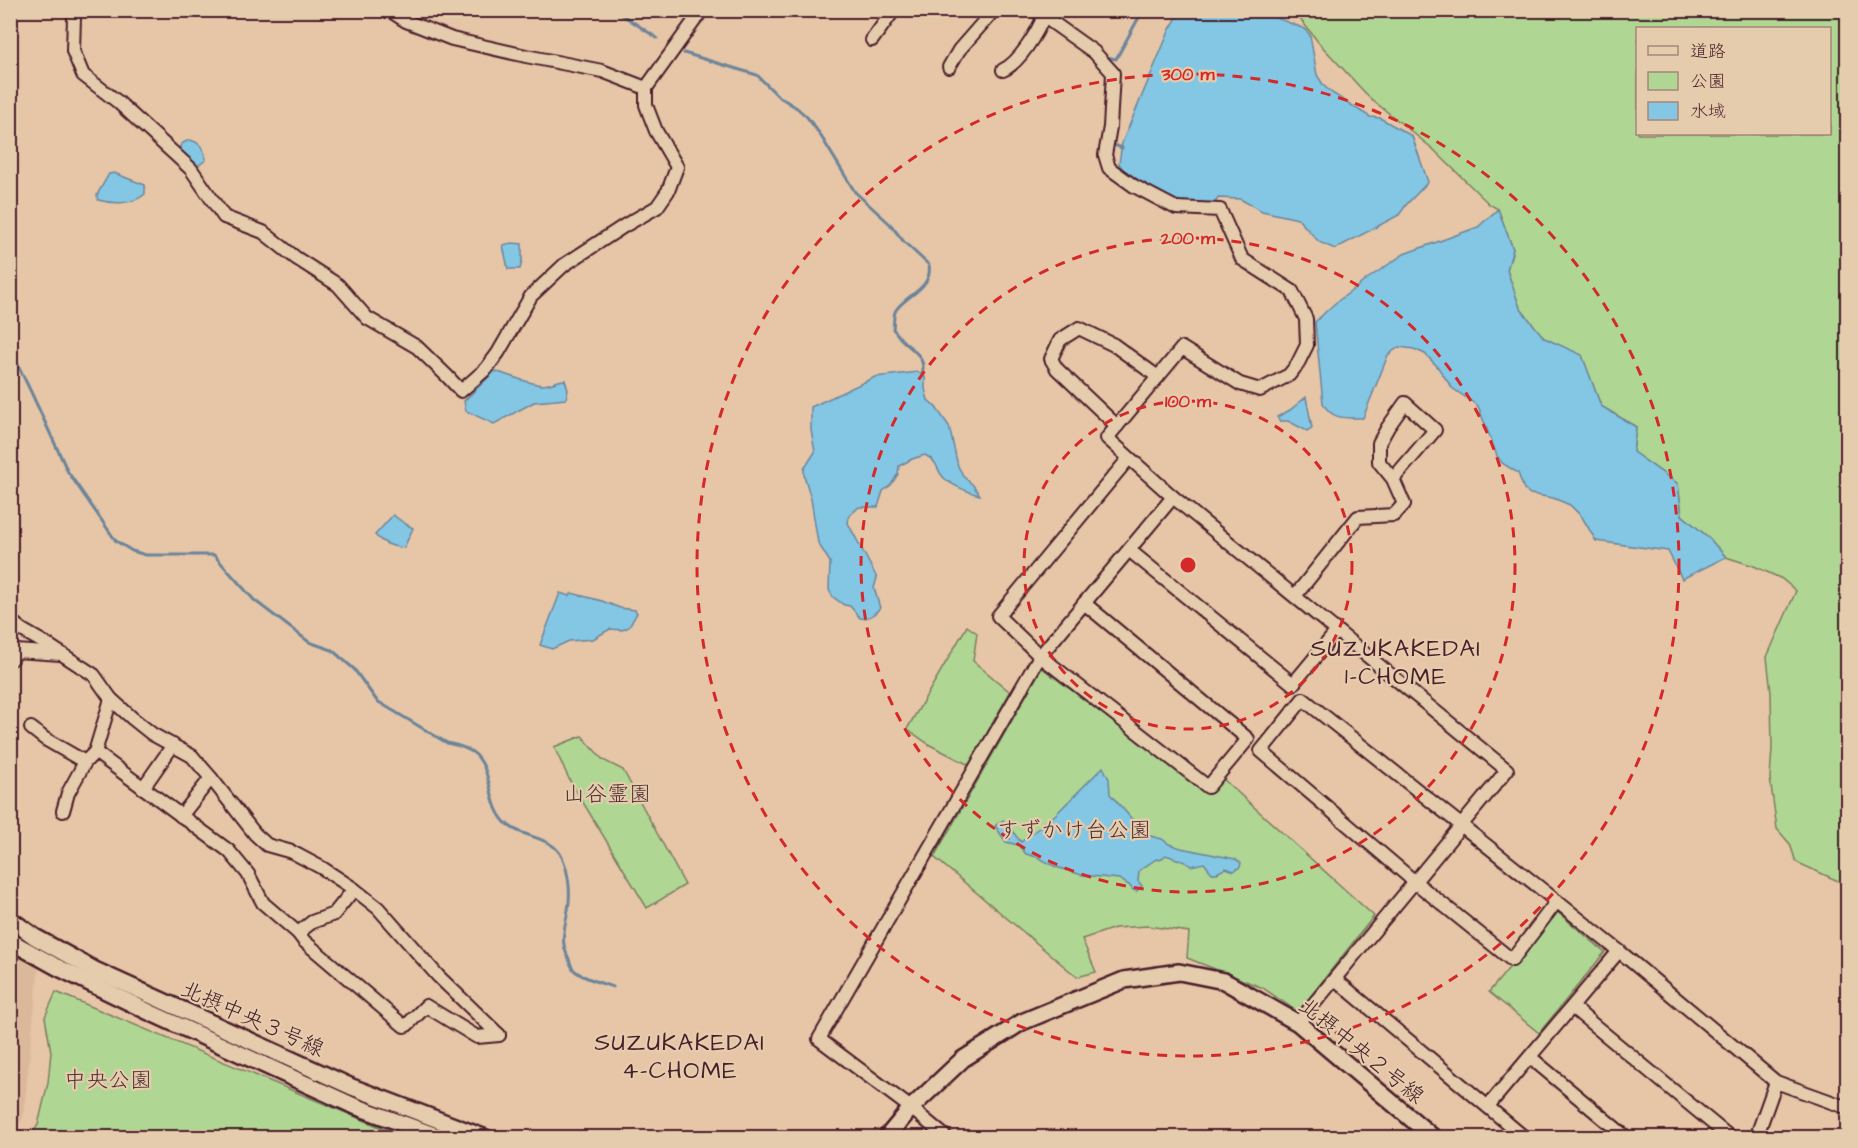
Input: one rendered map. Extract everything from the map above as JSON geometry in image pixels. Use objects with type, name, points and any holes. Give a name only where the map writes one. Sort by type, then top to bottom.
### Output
[{"type":"street","points":[[76,10],[73,51],[83,75],[118,102],[191,169],[224,217],[263,232],[296,258],[339,285],[367,318],[417,347],[461,392],[486,369],[498,353],[531,296],[564,265],[657,207],[668,191],[677,167],[656,131],[646,105],[646,88],[702,10]]},
{"type":"street","points":[[389,10],[406,21],[452,39],[602,71],[646,88]]},
{"type":"street","points":[[872,40],[894,10]]},
{"type":"street","points":[[949,67],[959,50],[994,10]]},
{"type":"street","points":[[1003,70],[1010,67],[1038,30],[1039,13]]},
{"type":"street","points":[[1039,13],[1094,52],[1113,73],[1110,127],[1105,155],[1109,168],[1134,186],[1176,208],[1220,210],[1242,259],[1292,291],[1306,319],[1307,345],[1297,365],[1288,375],[1260,390],[1240,384],[1182,348],[1107,438],[1173,497],[1507,770],[1298,1023]]},
{"type":"street","points":[[1117,426],[1057,369],[1051,359],[1060,340],[1079,328],[1114,345],[1158,377]]},
{"type":"street","points":[[1294,596],[1358,517],[1394,515],[1404,504],[1394,479],[1380,462],[1379,443],[1405,403],[1435,430],[1394,479]]},
{"type":"street","points":[[1084,603],[1248,739],[1208,787],[1040,656],[998,616],[1129,458]]},
{"type":"street","points":[[947,1137],[819,1039],[1040,656],[1173,497]]},
{"type":"street","points":[[1129,550],[1293,684],[1337,631]]},
{"type":"street","points":[[10,620],[94,675],[111,699],[152,734],[192,756],[255,834],[267,845],[292,852],[322,868],[378,908],[438,976],[499,1035],[477,1037],[426,1006],[404,1026],[263,903],[248,874],[229,851],[95,752]]},
{"type":"street","points":[[12,660],[16,651],[62,654]]},
{"type":"street","points":[[63,811],[68,793],[85,762],[95,752],[111,699]]},
{"type":"street","points":[[1557,901],[1512,960],[1415,882],[1261,751],[1303,699],[1463,826],[1557,901],[1619,951],[1776,1082],[1848,1108]]},
{"type":"street","points":[[31,728],[45,739],[85,762]]},
{"type":"street","points":[[142,788],[173,745]]},
{"type":"street","points":[[182,816],[211,778]]},
{"type":"street","points":[[298,933],[312,922],[334,914],[354,889]]},
{"type":"street","name":"北摂中央３号線","points":[[10,920],[35,937],[95,970],[352,1087],[486,1137]]},
{"type":"street","name":"北摂中央３号線","points":[[10,941],[57,967],[150,1012],[351,1105],[442,1137]]},
{"type":"street","points":[[1488,1106],[1619,951]]},
{"type":"street","name":"北摂中央２号線","points":[[886,1137],[911,1108],[963,1059],[1022,1023],[1124,980],[1179,972],[1224,981],[1298,1023],[1434,1137]]},
{"type":"street","points":[[1335,979],[1525,1137]]},
{"type":"street","points":[[1572,1007],[1727,1135],[1733,1137]]},
{"type":"street","points":[[1530,1057],[1628,1137]]},
{"type":"street","points":[[1756,1137],[1776,1082]]},
{"type":"shaded area","points":[[10,946],[40,958],[23,1118],[11,1136]]},
{"type":"green space","points":[[1294,11],[1847,11],[1847,885],[1796,862],[1790,844],[1777,829],[1770,778],[1771,693],[1767,657],[1796,591],[1782,579],[1754,566],[1726,557],[1708,537],[1682,515],[1678,484],[1633,452],[1636,427],[1601,406],[1582,356],[1544,338],[1520,308],[1507,270],[1513,249],[1498,209],[1489,204],[1433,149],[1370,98],[1319,43]]},
{"type":"green space","points":[[967,626],[977,633],[973,661],[1010,692],[969,765],[930,745],[907,729]]},
{"type":"green space","name":"すずかけ台公園","points":[[1042,668],[1208,793],[1222,778],[1374,916],[1298,1012],[1263,988],[1187,958],[1189,932],[1148,926],[1115,928],[1082,939],[1096,972],[1077,977],[934,857]]},
{"type":"green space","name":"山谷霊園","points":[[582,736],[603,760],[623,770],[685,885],[647,908],[570,781],[554,747]]},
{"type":"green space","points":[[1556,911],[1605,952],[1539,1033],[1489,992]]},
{"type":"green space","name":"中央公園","points":[[56,992],[404,1137],[29,1138],[38,1125],[48,1083],[51,1052],[45,1017]]},
{"type":"water","points":[[1181,11],[1259,11],[1305,29],[1310,35],[1317,75],[1324,86],[1370,117],[1380,118],[1412,136],[1428,182],[1399,215],[1335,249],[1319,242],[1298,219],[1262,211],[1240,199],[1218,198],[1213,206],[1179,205],[1125,172],[1119,164],[1122,143],[1170,29]]},
{"type":"water","points":[[189,140],[199,144],[206,160],[195,168],[178,153],[181,144]]},
{"type":"water","points":[[114,173],[145,185],[145,194],[140,198],[123,203],[98,200],[97,195],[109,174]]},
{"type":"water","points":[[1498,209],[1513,249],[1507,270],[1520,308],[1544,338],[1582,355],[1601,406],[1636,427],[1633,452],[1678,484],[1682,515],[1708,537],[1726,557],[1682,579],[1668,551],[1596,541],[1582,517],[1570,505],[1553,498],[1530,494],[1524,489],[1518,473],[1502,463],[1497,456],[1478,406],[1452,388],[1437,366],[1425,354],[1414,349],[1399,347],[1388,355],[1363,418],[1340,417],[1326,409],[1323,403],[1315,322],[1334,304],[1404,254],[1478,227]]},
{"type":"water","points":[[522,244],[520,269],[508,269],[503,245]]},
{"type":"water","points":[[495,371],[542,385],[565,380],[568,390],[566,399],[534,402],[494,424],[466,411],[464,401]]},
{"type":"water","points":[[918,372],[925,377],[928,400],[949,426],[958,466],[964,477],[980,495],[947,481],[935,463],[925,455],[899,466],[898,474],[891,485],[883,491],[878,507],[859,507],[849,516],[848,523],[877,578],[874,588],[880,608],[871,616],[860,618],[850,606],[844,605],[833,597],[829,590],[830,562],[818,543],[811,499],[804,475],[804,469],[815,452],[811,430],[811,407],[875,377]]},
{"type":"water","points":[[1306,397],[1312,428],[1307,431],[1288,421],[1280,421],[1277,417]]},
{"type":"water","points":[[393,515],[413,528],[404,548],[381,541],[375,535]]},
{"type":"water","points":[[560,593],[569,596],[572,593],[620,608],[635,610],[637,613],[629,627],[622,630],[610,629],[593,639],[569,641],[552,649],[540,645]]},
{"type":"water","points":[[1103,767],[1109,779],[1110,794],[1140,831],[1181,848],[1235,859],[1241,863],[1240,867],[1234,871],[1226,868],[1212,873],[1204,863],[1191,866],[1166,855],[1139,871],[1138,881],[1142,886],[1137,891],[1119,879],[1082,875],[1026,854],[1018,845],[1006,842],[995,826],[1003,820],[1021,842],[1055,815]]},
{"type":"waterway","points":[[615,10],[657,38]]},
{"type":"waterway","points":[[1107,57],[1116,59],[1143,10]]},
{"type":"waterway","points":[[684,53],[757,75],[778,96],[797,108],[819,133],[855,192],[929,265],[927,280],[896,310],[893,329],[921,359],[922,375]]},
{"type":"waterway","points":[[1114,145],[1122,148]]},
{"type":"waterway","points":[[10,355],[16,361],[68,472],[116,541],[132,551],[146,555],[214,555],[254,600],[309,642],[332,650],[354,669],[377,701],[447,743],[459,746],[476,755],[486,772],[493,800],[501,818],[521,833],[551,845],[562,857],[568,876],[569,890],[563,940],[572,967],[593,981],[613,987]]},
{"type":"district","name":"SUZUKAKEDAI 1-CHOME","points":[[1396,662]]},
{"type":"district","name":"SUZUKAKEDAI 4-CHOME","points":[[680,1056]]}]
